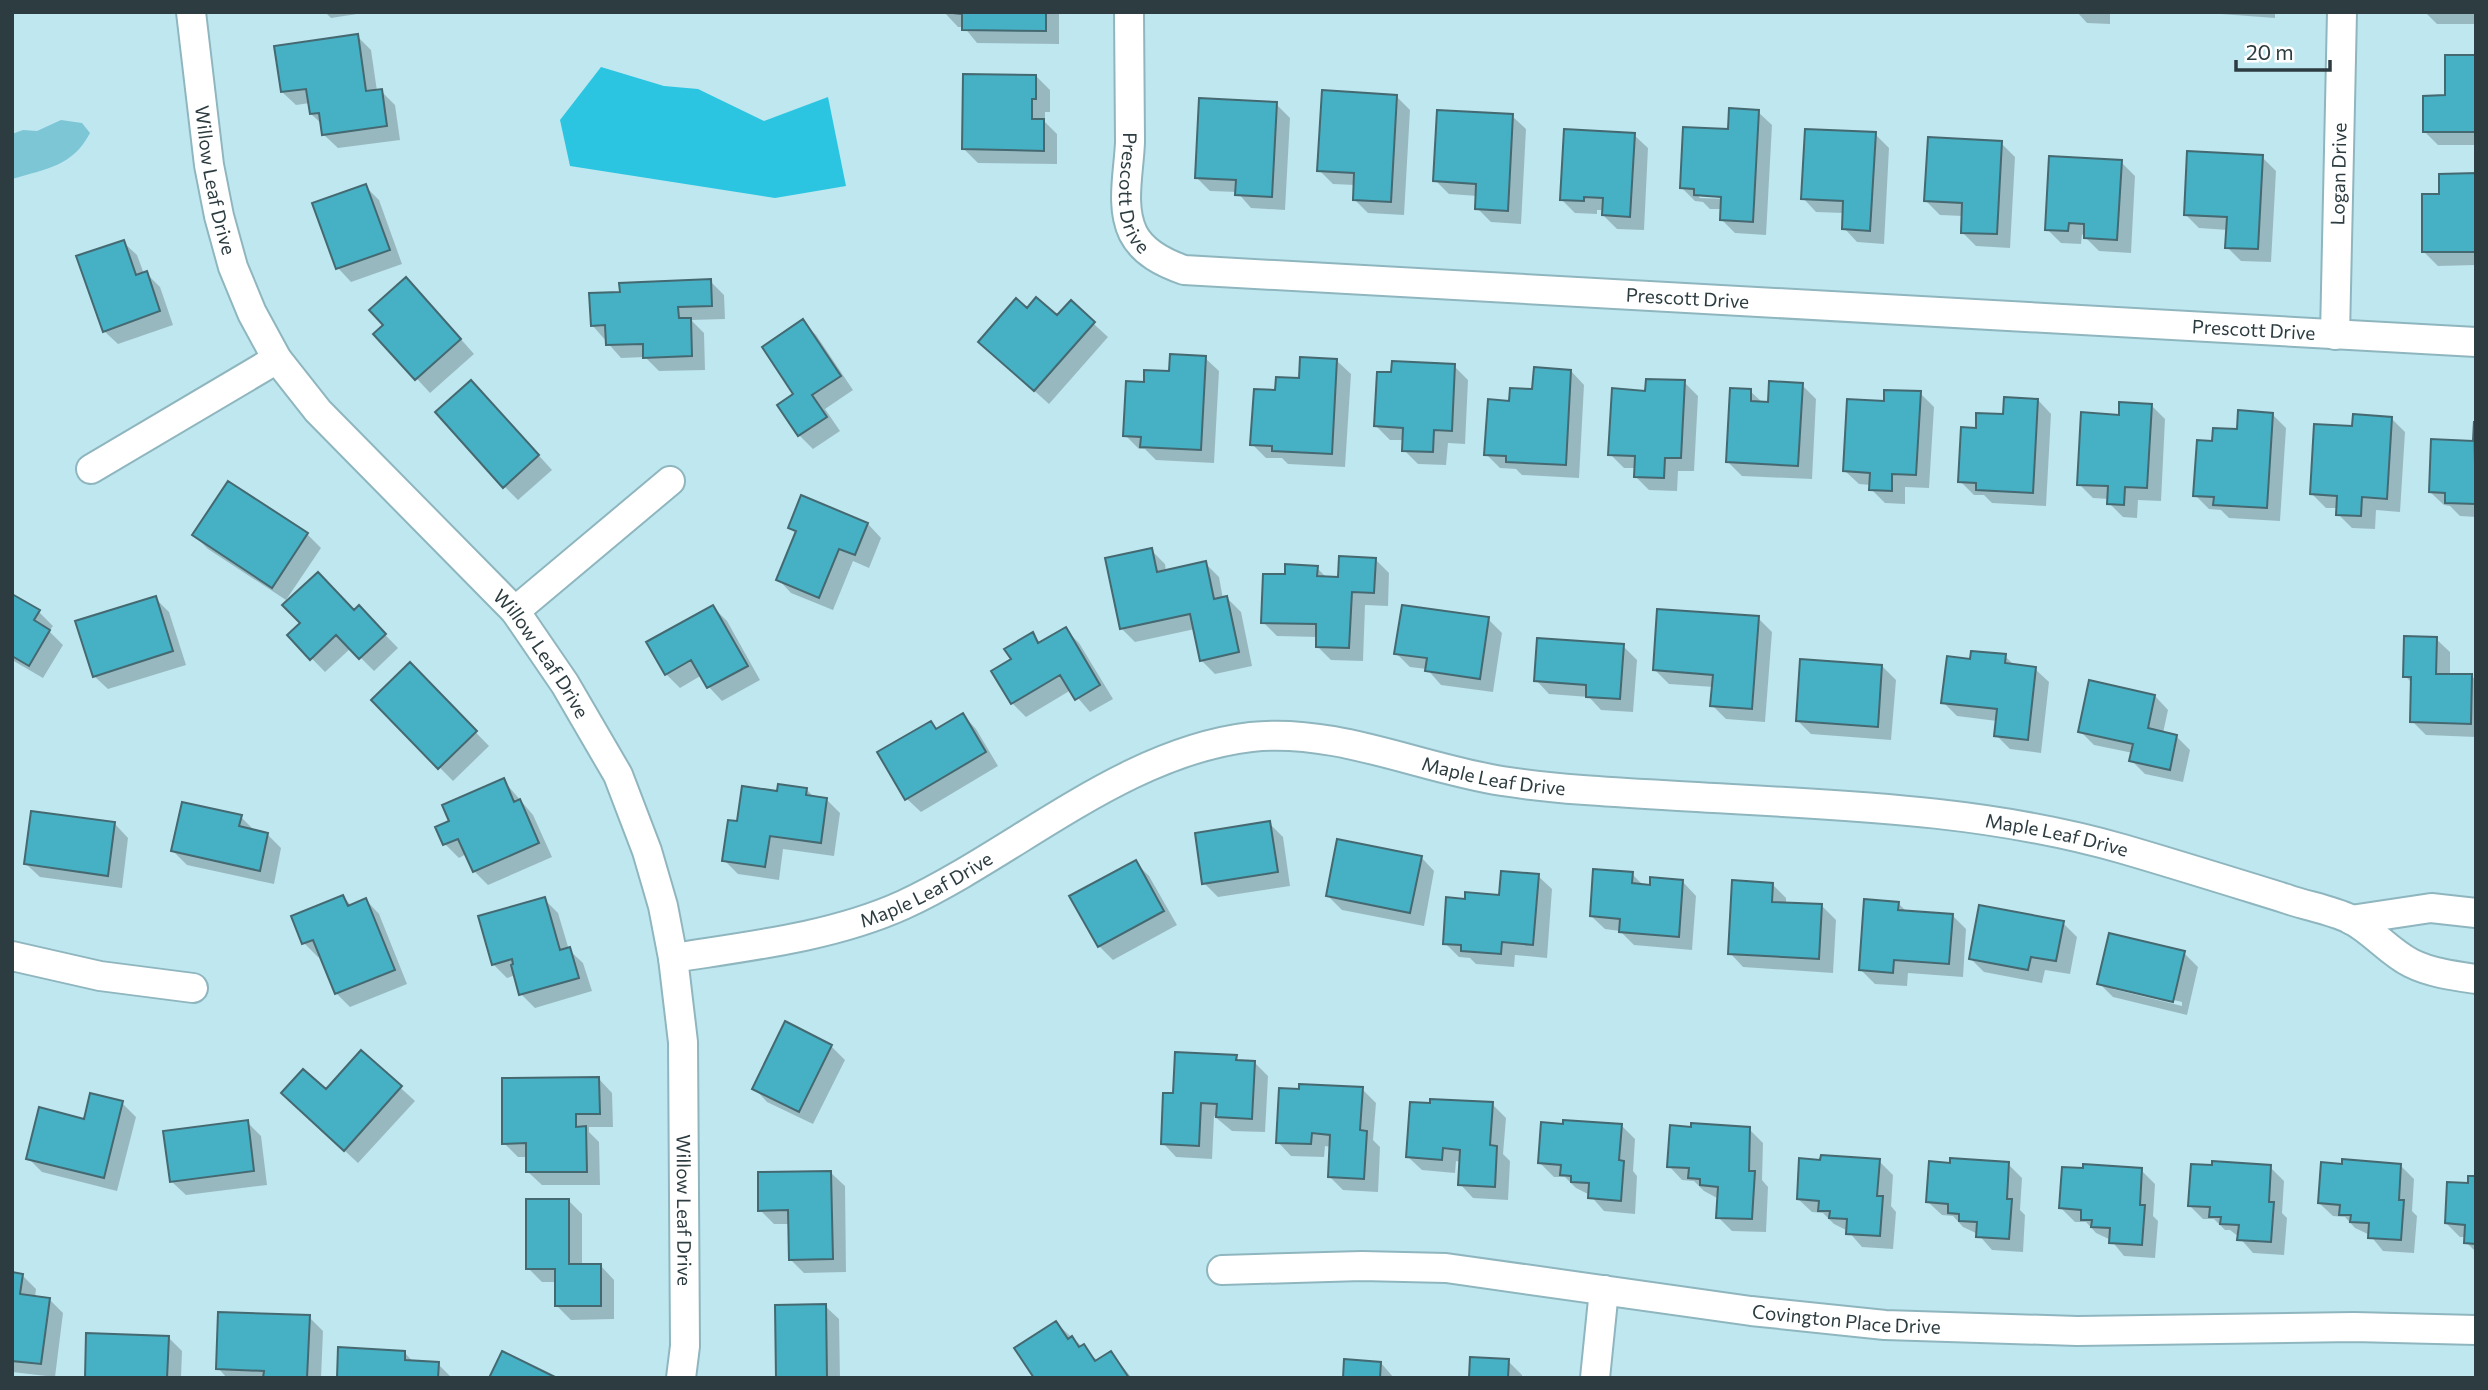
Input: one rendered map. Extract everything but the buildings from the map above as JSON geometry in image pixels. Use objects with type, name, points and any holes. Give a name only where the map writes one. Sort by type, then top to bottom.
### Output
[{"type":"street","name":"Willow Leaf Drive","points":[[191,12],[209,165],[219,216],[233,267],[252,313],[276,359],[318,411],[515,611],[565,684],[618,775],[647,851],[663,906],[673,958],[683,1042],[685,1346],[681,1378]]},
{"type":"street","name":"Prescott Drive","points":[[1129,12],[1130,143],[1127,212],[1133,233],[1145,250],[1164,263],[1184,270],[2476,342]]},
{"type":"street","name":"Logan Drive","points":[[2335,335],[2342,12]]},
{"type":"street","points":[[91,469],[276,359]]},
{"type":"street","points":[[515,611],[670,481]]},
{"type":"street","name":"Maple Leaf Drive","points":[[673,958],[853,924],[899,907],[945,884],[1133,773],[1204,747],[1250,737],[1291,736],[1353,745],[1458,773],[1503,781],[1592,790],[1919,812],[1998,821],[2095,841],[2351,920],[2412,964],[2447,975],[2476,979]]},
{"type":"street","name":"Maple Leaf Drive","points":[[2351,920],[2431,908],[2476,913]]},
{"type":"street","points":[[12,956],[100,976],[193,988]]},
{"type":"street","name":"Covington Place Drive","points":[[1222,1270],[1362,1266],[1446,1268],[1751,1311],[1885,1325],[2077,1331],[2354,1327],[2476,1330]]},
{"type":"street","points":[[1595,1378],[1604,1290]]},
{"type":"shaded area","points":[[601,67],[664,86],[698,89],[764,121],[828,97],[846,186],[775,198],[570,166],[560,120]]},
{"type":"shaded area","points":[[61,120],[82,123],[90,133],[83,144],[57,165],[12,179],[12,134],[23,130],[37,131]]}]
